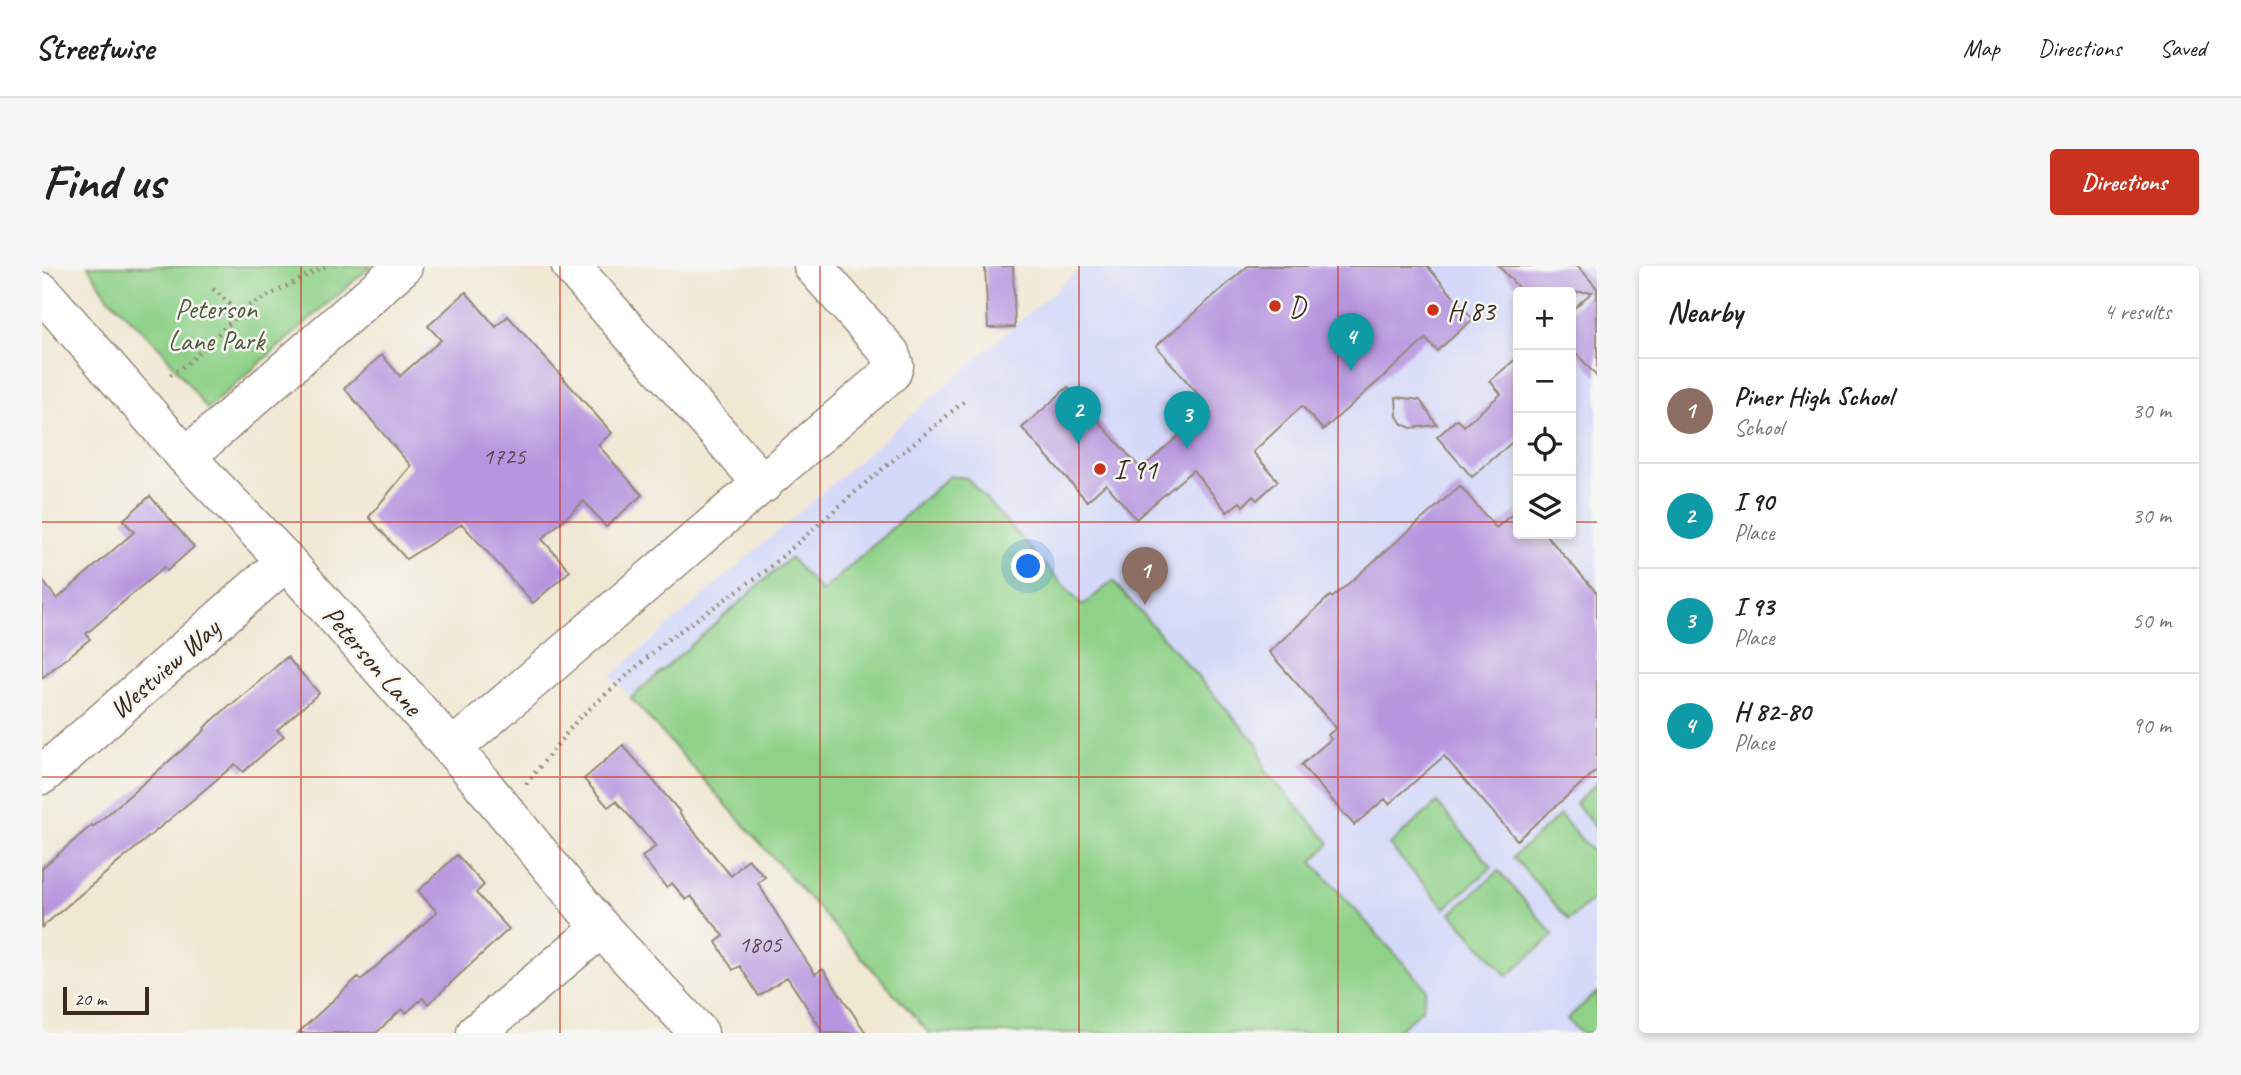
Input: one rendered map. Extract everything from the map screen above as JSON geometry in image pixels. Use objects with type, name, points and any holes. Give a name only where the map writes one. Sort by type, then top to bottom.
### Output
[{"type":"street","points":[[186,457],[403,266]]},
{"type":"street","points":[[571,266],[763,484]]},
{"type":"street","points":[[452,749],[892,372],[894,365],[890,353],[813,266]]},
{"type":"street","name":"Peterson Lane","points":[[42,292],[186,457],[286,561],[452,749],[601,928],[699,1033]]},
{"type":"street","name":"Westview Way","points":[[42,775],[286,561]]},
{"type":"street","points":[[476,1033],[601,928]]},
{"type":"path","points":[[170,375],[187,364],[239,312],[325,266]]},
{"type":"path","points":[[213,289],[239,312]]},
{"type":"path","points":[[526,784],[578,719],[667,640],[767,570],[862,486],[967,399]]},
{"type":"shaded area","points":[[1083,266],[1597,266],[1597,1033],[929,1033],[611,676]]},
{"type":"green space","name":"Peterson Lane Park","points":[[88,266],[371,266],[207,409],[162,350],[109,298]]},
{"type":"green space","points":[[949,476],[967,478],[1082,606],[1113,581],[1258,745],[1265,771],[1330,843],[1312,862],[1426,988],[1422,1009],[1395,1033],[929,1033],[631,698],[790,558],[822,592]]},
{"type":"green space","points":[[1597,783],[1597,829],[1575,803]]},
{"type":"green space","points":[[1437,803],[1492,867],[1445,908],[1389,845]]},
{"type":"green space","points":[[1560,815],[1597,857],[1597,896],[1569,920],[1513,857]]},
{"type":"green space","points":[[1499,871],[1554,935],[1507,976],[1451,913]]},
{"type":"green space","points":[[1597,992],[1597,1033],[1580,1033],[1567,1019]]},
{"type":"building","points":[[985,266],[1013,266],[1015,327],[988,328]]},
{"type":"building","points":[[1248,266],[1427,266],[1473,319],[1437,351],[1426,339],[1323,430],[1302,406],[1253,452],[1278,481],[1257,500],[1253,496],[1243,506],[1240,502],[1227,512],[1193,470],[1136,519],[1106,484],[1087,501],[1022,428],[1068,387],[1141,469],[1210,408],[1156,346]]},
{"type":"building","points":[[1499,266],[1578,266],[1597,288],[1597,377],[1576,353],[1576,306],[1592,292],[1576,292],[1576,287],[1518,287]]},
{"type":"building","points":[[466,292],[496,327],[508,316],[612,433],[598,445],[642,495],[606,527],[584,501],[542,539],[570,571],[533,603],[462,524],[406,559],[369,517],[411,466],[344,388],[382,355],[400,376],[441,340],[428,326]]},
{"type":"building","points":[[1513,361],[1513,441],[1472,477],[1437,437],[1457,419],[1464,426],[1501,394],[1490,381]]},
{"type":"building","points":[[1396,397],[1420,400],[1437,425],[1411,428],[1402,424],[1397,416]]},
{"type":"building","points":[[1460,486],[1496,528],[1513,513],[1513,539],[1549,539],[1597,593],[1597,770],[1517,840],[1444,756],[1389,804],[1385,799],[1354,825],[1301,765],[1331,739],[1328,735],[1336,728],[1269,652],[1330,596],[1332,598]]},
{"type":"building","points":[[150,496],[194,547],[167,571],[164,567],[86,634],[90,639],[42,678],[42,580],[57,599],[134,532],[123,520]]},
{"type":"building","points":[[287,657],[319,693],[277,730],[284,736],[243,772],[235,764],[42,927],[42,868],[92,825],[93,827]]},
{"type":"building","points":[[623,745],[731,876],[748,859],[765,877],[758,883],[790,936],[815,974],[823,969],[866,1033],[824,1033],[787,977],[759,996],[740,966],[733,970],[716,942],[724,936],[691,896],[686,900],[672,883],[666,887],[642,857],[656,846],[616,801],[608,807],[584,779]]},
{"type":"building","points":[[457,855],[484,885],[476,893],[509,929],[428,1004],[423,998],[406,1013],[402,1009],[376,1033],[298,1033],[358,977],[361,980],[437,912],[418,891]]},
{"type":"place","name":"D","points":[[1275,306]]},
{"type":"place","name":"H 83","points":[[1433,310]]},
{"type":"place","name":"H 82-80","points":[[1351,371]]},
{"type":"place","name":"I 90","points":[[1078,444]]},
{"type":"place","name":"I 93","points":[[1187,449]]},
{"type":"place","name":"I 91","points":[[1100,469]]},
{"type":"place","name":"Piner High School","points":[[1145,605]]}]
